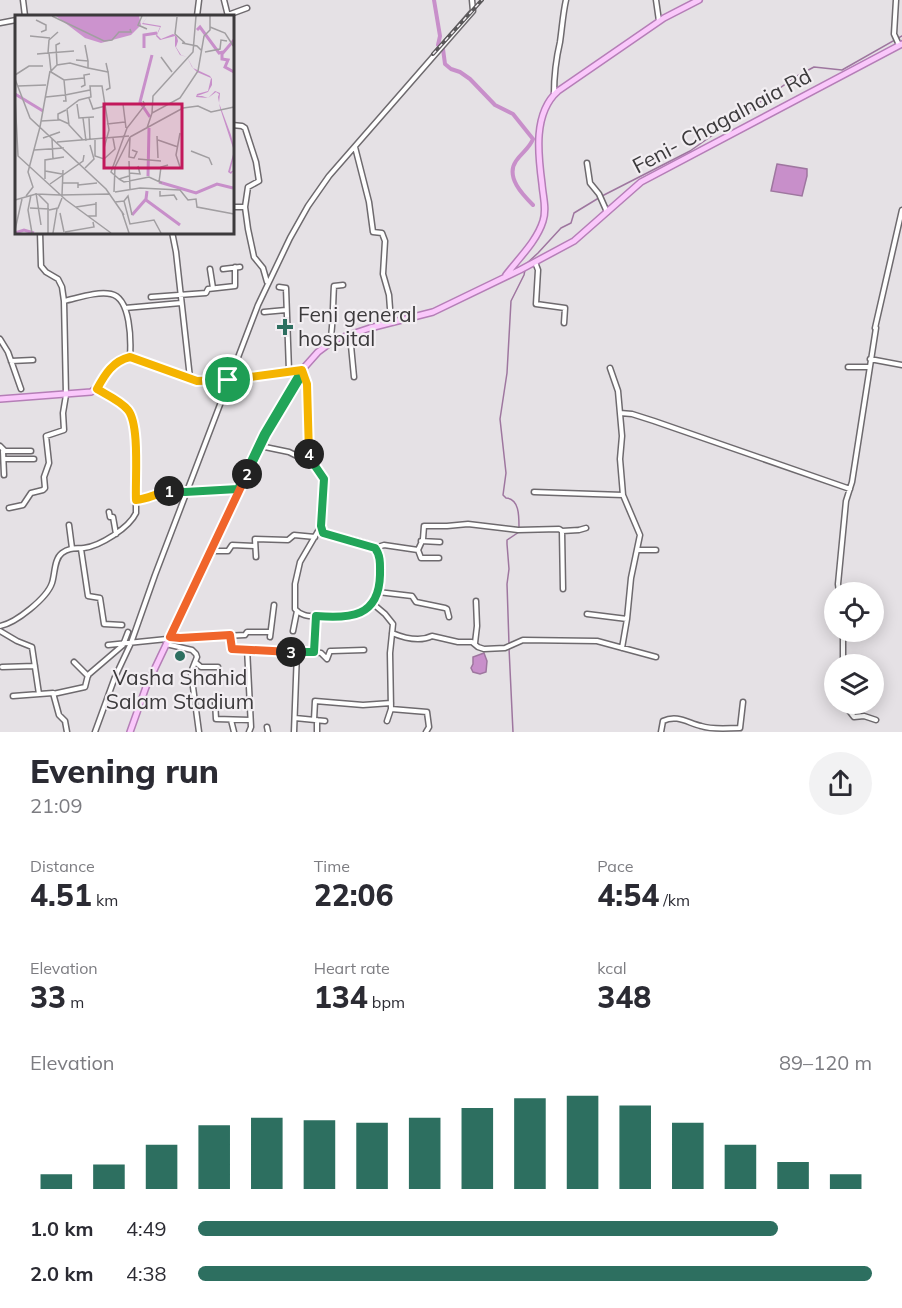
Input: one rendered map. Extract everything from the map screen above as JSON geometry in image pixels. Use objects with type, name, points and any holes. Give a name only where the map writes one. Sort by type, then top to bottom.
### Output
[{"type":"main road","points":[[129,732],[140,696],[260,446],[301,372],[327,345],[350,335],[432,313],[504,277],[536,236],[543,222],[545,208],[540,161],[541,120],[549,102],[555,94],[659,22],[699,0]]},
{"type":"main road","name":"Feni- Chagalnaia Rd","points":[[504,277],[573,241],[641,182],[900,44]]},
{"type":"main road","points":[[168,640],[264,434],[301,372],[327,344],[338,338],[433,312],[504,277]]},
{"type":"main road","points":[[0,399],[91,393],[97,389],[112,366],[123,358],[130,357],[202,382],[289,371],[301,372]]},
{"type":"street","points":[[23,0],[25,15]]},
{"type":"street","points":[[197,15],[199,0]]},
{"type":"street","points":[[224,0],[228,15]]},
{"type":"street","points":[[95,732],[115,677],[131,643],[228,380],[267,282],[308,206],[352,148],[356,147],[473,11],[472,0]]},
{"type":"street","points":[[555,94],[555,58],[566,0]]},
{"type":"street","points":[[656,0],[659,22]]},
{"type":"street","points":[[896,0],[894,34],[900,44]]},
{"type":"street","points":[[230,15],[247,8]]},
{"type":"street","points":[[0,23],[15,20]]},
{"type":"street","points":[[234,126],[244,128],[257,166],[259,181],[248,187],[245,207],[254,257],[262,266],[267,282]]},
{"type":"street","points":[[356,147],[369,202],[373,232],[382,233],[385,241],[383,268],[389,295],[391,322]]},
{"type":"street","points":[[587,163],[590,183],[607,212]]},
{"type":"street","points":[[234,207],[245,207]]},
{"type":"street","points":[[837,582],[846,501],[850,489],[874,330],[902,210]]},
{"type":"street","points":[[9,508],[23,505],[31,493],[46,487],[45,477],[49,463],[46,436],[64,430],[63,412],[66,395],[64,301],[58,279],[41,266],[40,234]]},
{"type":"street","points":[[172,234],[190,379]]},
{"type":"street","points":[[535,261],[538,270],[536,304],[565,308],[564,323]]},
{"type":"street","points":[[151,297],[206,293],[208,288],[236,285],[237,267],[223,269]]},
{"type":"street","points":[[210,269],[213,288]]},
{"type":"street","points":[[327,344],[332,338],[334,286],[343,285]]},
{"type":"street","points":[[279,287],[286,288],[289,371]]},
{"type":"street","points":[[64,301],[108,293],[120,299],[130,328],[130,357]]},
{"type":"street","points":[[125,308],[181,303]]},
{"type":"street","points":[[264,312],[286,310]]},
{"type":"street","points":[[350,335],[354,377]]},
{"type":"street","points":[[0,342],[11,361],[21,389]]},
{"type":"street","points":[[870,359],[902,365]]},
{"type":"street","points":[[11,361],[33,360]]},
{"type":"street","points":[[848,367],[869,367]]},
{"type":"street","points":[[610,368],[618,391],[622,436],[620,459],[623,495],[640,535],[622,648]]},
{"type":"street","points":[[292,631],[297,611],[294,603],[297,573],[302,558],[321,526],[325,487],[322,474],[314,465],[309,454],[307,384],[301,372]]},
{"type":"street","points":[[0,626],[5,625],[43,598],[51,585],[59,557],[72,548],[81,549],[116,535],[134,518],[136,450],[132,416],[121,404],[97,389]]},
{"type":"street","points":[[620,412],[654,420],[850,489]]},
{"type":"street","points":[[260,446],[289,452],[314,465]]},
{"type":"street","points":[[4,475],[1,448],[31,451]]},
{"type":"street","points":[[4,459],[34,459]]},
{"type":"street","points":[[136,500],[148,500],[159,493],[168,491],[238,489]]},
{"type":"street","points":[[534,492],[623,495]]},
{"type":"street","points":[[110,512],[116,535]]},
{"type":"street","points":[[439,558],[421,558],[418,550],[423,528],[426,525],[468,524],[518,530],[562,531],[586,528]]},
{"type":"street","points":[[69,525],[72,548]]},
{"type":"street","points":[[321,526],[325,535],[375,548],[384,545],[418,550]]},
{"type":"street","points":[[562,531],[563,589]]},
{"type":"street","points":[[256,557],[255,539],[288,540],[294,535],[315,537]]},
{"type":"street","points":[[421,541],[440,542]]},
{"type":"street","points":[[210,551],[228,551],[230,545],[255,546]]},
{"type":"street","points":[[297,611],[305,616],[349,618],[364,610],[372,603],[378,592],[380,560],[375,548]]},
{"type":"street","points":[[81,549],[88,596],[100,598],[104,624],[122,625]]},
{"type":"street","points":[[638,550],[656,550]]},
{"type":"street","points":[[378,592],[412,596],[417,602],[447,609],[449,617]]},
{"type":"street","points":[[475,643],[476,601]]},
{"type":"street","points":[[372,603],[391,620],[391,706],[387,721]]},
{"type":"street","points":[[108,645],[245,635],[247,632],[270,635],[274,604]]},
{"type":"street","points":[[587,614],[627,619]]},
{"type":"street","points":[[314,652],[316,616]]},
{"type":"street","points":[[0,631],[16,641],[31,646],[39,694]]},
{"type":"street","points":[[13,696],[53,694],[85,687],[88,676],[124,643],[128,632]]},
{"type":"street","points":[[392,633],[411,639],[432,636],[475,643],[484,649],[505,648],[524,640],[585,640],[611,644],[657,657]]},
{"type":"street","points":[[230,635],[232,649],[314,652],[321,653],[327,659],[330,651],[364,650]]},
{"type":"street","points":[[168,640],[195,651],[197,657],[191,672],[199,732]]},
{"type":"street","points":[[247,648],[251,727],[249,732]]},
{"type":"street","points":[[294,732],[297,652]]},
{"type":"street","points":[[74,662],[88,676]]},
{"type":"street","points":[[195,662],[201,667],[218,667]]},
{"type":"street","points":[[2,667],[35,666]]},
{"type":"street","points":[[53,694],[58,715],[65,722],[67,732]]},
{"type":"street","points":[[215,701],[216,719],[250,720]]},
{"type":"street","points":[[317,732],[315,701],[391,706],[427,712],[429,727],[426,732]]},
{"type":"street","points":[[661,732],[663,721],[669,718],[700,726],[740,728],[743,702]]},
{"type":"street","points":[[852,714],[854,717],[864,716],[876,720]]},
{"type":"street","points":[[295,718],[325,721]]},
{"type":"street","points":[[231,720],[234,732]]},
{"type":"shaded area","points":[[777,164],[807,169],[802,196],[771,191]]},
{"type":"shaded area","points":[[484,653],[487,661],[486,672],[480,674],[473,672],[471,668],[473,657]]},
{"type":"waterway","points":[[434,0],[440,36],[438,45],[443,49],[445,64],[470,79],[495,105],[513,114],[533,139],[513,167],[517,185],[533,205]]},
{"type":"waterway","points":[[525,265],[561,228],[571,223],[574,213],[690,151],[797,76],[814,67],[842,70],[902,36]]},
{"type":"waterway","points":[[519,527],[516,504],[503,495],[506,473],[500,419],[507,373],[511,301],[525,270]]},
{"type":"waterway","points":[[509,644],[507,540],[519,532]]},
{"type":"waterway","points":[[509,648],[513,732]]},
{"type":"railway","points":[[433,54],[482,0]]},
{"type":"place","name":"Feni general hospital","points":[[285,327]]},
{"type":"place","name":"Vasha Shahid Salam Stadium","points":[[180,656]]},
{"type":"route","points":[[130,357],[197,381],[228,380],[302,370],[307,384],[309,454],[324,479],[321,526],[323,533],[375,548],[380,560],[379,590],[372,603],[364,610],[349,618],[316,616],[314,652],[232,649],[230,635],[170,637],[266,435],[302,375],[299,375],[264,434],[238,489],[168,491],[159,493],[148,500],[136,500],[136,450],[132,416],[121,404],[97,389],[112,366],[123,358],[130,357]]}]
